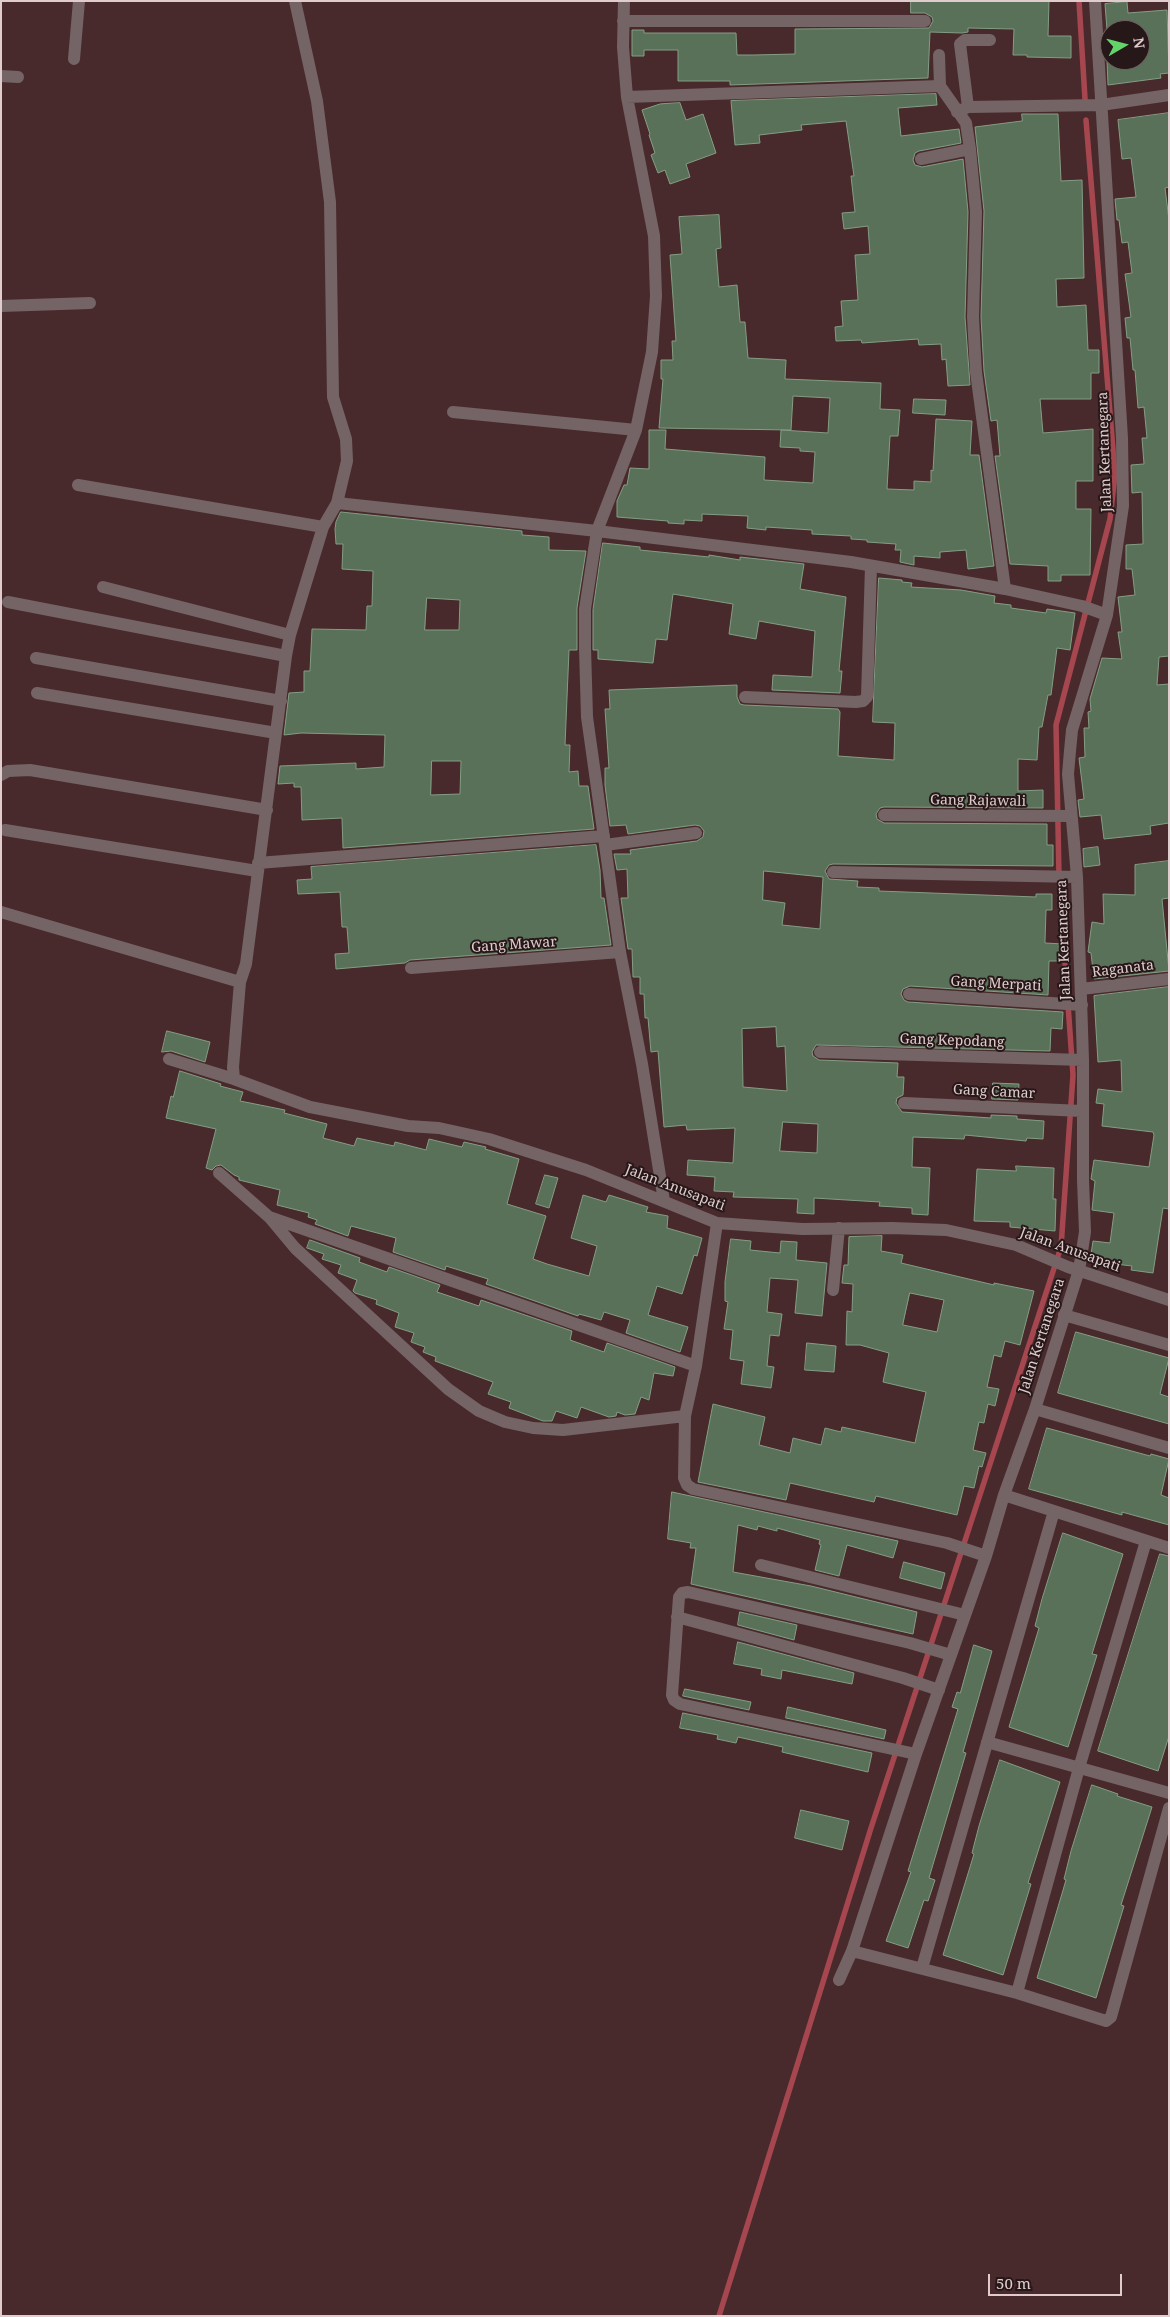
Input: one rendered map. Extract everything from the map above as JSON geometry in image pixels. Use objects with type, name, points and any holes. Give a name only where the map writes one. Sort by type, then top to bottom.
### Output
[{"type":"street","points":[[74,59],[79,1]]},
{"type":"street","points":[[234,1078],[233,1067],[240,982],[246,964],[257,867],[267,810],[286,656],[290,635],[323,527],[337,502],[346,454],[346,439],[333,397],[330,202],[317,101],[295,1]]},
{"type":"street","points":[[624,1],[623,21],[627,97],[654,236],[656,296],[652,352],[636,430],[597,531],[585,609],[584,648],[587,717],[620,952],[642,1064],[664,1202]]},
{"type":"street","name":"Jalan Kertanegara","points":[[839,1980],[852,1951],[911,1753],[934,1688],[952,1655],[960,1613],[984,1556],[1035,1409],[1064,1315],[1074,1269],[1085,1232],[1075,1060],[1078,1004],[1081,989],[1072,877],[1068,774],[1072,730],[1103,614],[1123,506],[1122,438],[1094,1]]},
{"type":"street","points":[[623,21],[925,21]]},
{"type":"street","points":[[990,40],[965,40],[960,44],[962,109],[970,149],[976,212],[973,316],[976,372],[1003,565],[1004,589]]},
{"type":"street","points":[[939,55],[940,86],[962,109],[1101,105],[1169,95]]},
{"type":"street","points":[[1,76],[18,77]]},
{"type":"street","points":[[627,97],[940,86]]},
{"type":"street","points":[[921,159],[970,149]]},
{"type":"street","points":[[1,306],[90,303]]},
{"type":"street","points":[[454,412],[636,430]]},
{"type":"street","points":[[78,485],[323,527]]},
{"type":"street","points":[[337,502],[851,562],[1004,589],[1082,606],[1103,614]]},
{"type":"street","points":[[745,697],[856,702],[863,701],[867,697],[870,566]]},
{"type":"street","points":[[103,588],[290,635]]},
{"type":"street","points":[[8,602],[286,656]]},
{"type":"street","points":[[36,658],[280,701]]},
{"type":"street","points":[[37,693],[276,733]]},
{"type":"street","points":[[1,775],[8,772],[30,770],[267,810]]},
{"type":"street","name":"Gang Rajawali","points":[[884,814],[1069,816]]},
{"type":"street","points":[[5,830],[257,867],[696,833]]},
{"type":"street","points":[[832,872],[1072,877]]},
{"type":"street","points":[[1,912],[240,982]]},
{"type":"street","name":"Gang Mawar","points":[[411,968],[620,952]]},
{"type":"street","name":"Raganata","points":[[1081,989],[1169,979]]},
{"type":"street","name":"Gang Merpati","points":[[909,994],[1078,1004]]},
{"type":"street","name":"Gang Kepodang","points":[[820,1052],[1075,1060]]},
{"type":"street","name":"Jalan Anusapati","points":[[169,1059],[234,1078],[310,1108],[408,1126],[439,1128],[489,1139],[586,1170],[717,1223],[802,1230],[839,1228],[946,1230],[997,1240],[1032,1251],[1074,1269],[1169,1300]]},
{"type":"street","name":"Gang Camar","points":[[904,1103],[1077,1111]]},
{"type":"street","points":[[219,1172],[269,1217],[295,1248],[448,1390],[479,1411],[505,1422],[533,1428],[563,1430],[685,1416]]},
{"type":"street","points":[[269,1217],[696,1366]]},
{"type":"street","points":[[717,1223],[696,1366],[685,1416],[684,1478],[687,1485],[693,1488],[948,1543],[984,1556]]},
{"type":"street","points":[[833,1290],[839,1228]]},
{"type":"street","points":[[1064,1315],[1169,1345]]},
{"type":"street","points":[[1035,1409],[1169,1448]]},
{"type":"street","points":[[1004,1494],[1169,1548]]},
{"type":"street","points":[[922,1968],[1054,1511]]},
{"type":"street","points":[[1017,1993],[1079,1768],[1146,1541]]},
{"type":"street","points":[[761,1565],[960,1613]]},
{"type":"street","points":[[911,1753],[884,1749],[680,1704],[674,1700],[672,1695],[679,1597],[682,1593],[688,1592],[910,1643],[952,1655]]},
{"type":"street","points":[[677,1617],[934,1688]]},
{"type":"street","points":[[987,1742],[1169,1794]]},
{"type":"street","points":[[852,1951],[1017,1993],[1100,2021],[1106,2021],[1111,2017],[1169,1808]]},
{"type":"building","points":[[911,1],[1049,1],[1048,36],[1071,36],[1071,58],[1013,55],[1014,29],[968,28],[968,32],[962,33],[930,32],[928,78],[730,85],[730,81],[678,81],[678,50],[644,50],[644,56],[632,56],[632,30],[644,30],[644,33],[736,33],[737,55],[754,55],[795,54],[795,29],[929,28],[933,21],[932,17],[925,13],[911,13]]},
{"type":"building","points":[[1127,2],[1128,13],[1167,10],[1169,73],[1160,74],[1161,78],[1108,85],[1107,70],[1150,70],[1150,20],[1106,20],[1105,4]]},
{"type":"building","points":[[936,94],[937,105],[898,108],[901,136],[959,129],[961,143],[919,151],[915,153],[913,160],[915,165],[922,167],[963,159],[968,212],[965,317],[970,385],[948,386],[946,359],[942,360],[941,344],[919,345],[918,339],[862,343],[861,340],[836,341],[835,327],[843,326],[841,301],[858,300],[855,255],[870,254],[868,226],[844,229],[842,213],[855,212],[851,176],[854,176],[846,121],[801,125],[802,130],[759,135],[760,143],[735,145],[731,101]]},
{"type":"building","points":[[680,103],[686,120],[703,114],[716,153],[686,164],[690,177],[670,184],[665,170],[658,173],[651,155],[655,153],[642,110],[660,104]]},
{"type":"building","points":[[1169,113],[1169,187],[1165,188],[1169,220],[1169,656],[1159,657],[1157,685],[1169,684],[1169,823],[1150,826],[1151,834],[1104,839],[1101,815],[1080,817],[1078,800],[1084,799],[1079,758],[1085,757],[1084,728],[1089,728],[1088,712],[1091,711],[1090,699],[1102,658],[1122,659],[1118,632],[1122,632],[1118,597],[1135,595],[1132,569],[1126,569],[1126,545],[1143,544],[1142,492],[1132,493],[1131,465],[1144,464],[1142,438],[1147,438],[1144,407],[1138,408],[1135,370],[1133,370],[1130,338],[1127,338],[1125,318],[1131,317],[1125,274],[1132,273],[1128,242],[1122,243],[1115,199],[1136,197],[1131,158],[1122,159],[1118,120]]},
{"type":"building","points":[[1022,114],[1058,114],[1061,181],[1082,180],[1084,278],[1056,279],[1057,307],[1086,305],[1088,350],[1099,350],[1099,373],[1091,373],[1091,399],[1040,399],[1043,433],[1093,429],[1093,481],[1076,481],[1076,509],[1091,509],[1090,575],[1061,575],[1061,581],[1048,581],[1048,566],[1010,564],[995,456],[1000,456],[997,420],[991,421],[984,371],[981,317],[984,211],[975,127],[1022,121]]},
{"type":"building","points":[[719,215],[721,248],[716,249],[719,287],[737,285],[740,322],[745,322],[748,358],[786,360],[785,379],[881,383],[880,409],[900,410],[898,436],[890,436],[887,489],[914,490],[914,481],[931,482],[936,419],[972,421],[970,455],[979,455],[994,566],[968,569],[966,550],[940,552],[940,558],[914,556],[914,565],[900,562],[901,550],[895,550],[896,544],[867,542],[867,540],[851,539],[851,536],[812,534],[812,530],[766,527],[766,530],[747,528],[748,516],[702,514],[702,521],[684,520],[684,524],[617,517],[617,501],[624,485],[627,485],[630,468],[649,469],[649,430],[666,430],[665,449],[765,457],[764,480],[813,483],[815,452],[800,451],[800,448],[780,447],[781,430],[828,433],[830,398],[793,396],[791,430],[659,428],[663,379],[661,379],[661,360],[673,360],[672,341],[676,341],[670,255],[682,254],[679,217]]},
{"type":"building","points":[[914,399],[946,400],[945,415],[913,413]]},
{"type":"building","points":[[341,512],[522,531],[522,535],[549,537],[549,550],[586,551],[577,608],[577,650],[569,650],[565,745],[570,745],[569,772],[578,771],[579,786],[588,786],[594,829],[343,848],[342,818],[302,820],[301,787],[294,787],[294,783],[278,784],[280,766],[356,763],[356,769],[384,767],[385,735],[301,733],[284,735],[289,693],[304,692],[304,671],[310,671],[312,629],[366,630],[367,606],[372,606],[373,571],[342,569],[343,544],[336,544],[336,522]],"holes":[[[427,598],[460,600],[459,630],[425,630]],[[432,761],[461,761],[460,794],[431,795]]]},
{"type":"building","points":[[603,543],[640,547],[640,550],[709,557],[709,555],[740,560],[740,557],[804,564],[800,589],[846,597],[839,671],[842,671],[840,693],[772,690],[773,675],[812,677],[815,631],[759,621],[756,639],[729,634],[733,604],[673,594],[667,640],[656,639],[653,663],[598,659],[598,650],[593,650],[593,610]]},
{"type":"building","points":[[879,578],[902,580],[902,582],[912,583],[911,587],[961,590],[995,596],[994,603],[1011,605],[1011,608],[1046,613],[1047,609],[1075,613],[1070,650],[1057,648],[1051,695],[1048,695],[1042,727],[1039,727],[1037,760],[1018,759],[1018,791],[1043,790],[1043,808],[884,807],[880,808],[876,814],[877,819],[884,823],[1047,824],[1047,845],[1053,845],[1053,866],[833,864],[829,865],[825,871],[829,879],[858,881],[857,887],[879,888],[879,891],[1036,897],[1036,894],[1052,894],[1052,910],[1046,910],[1045,943],[1063,944],[1063,961],[1049,961],[1048,995],[910,986],[903,989],[901,994],[904,1000],[908,1002],[1063,1012],[1062,1029],[1051,1028],[1050,1051],[816,1045],[812,1052],[813,1056],[819,1060],[898,1063],[897,1077],[904,1077],[903,1095],[897,1098],[896,1103],[902,1112],[991,1118],[991,1115],[1017,1116],[1017,1119],[1044,1121],[1043,1139],[1027,1138],[1026,1141],[965,1135],[964,1139],[913,1137],[912,1167],[930,1168],[928,1215],[912,1214],[912,1208],[879,1206],[880,1202],[814,1198],[814,1214],[797,1213],[798,1199],[733,1197],[734,1192],[714,1191],[715,1177],[687,1175],[688,1160],[733,1163],[735,1128],[687,1130],[686,1125],[664,1127],[658,1051],[651,1052],[648,1018],[645,1018],[644,994],[640,994],[640,977],[633,977],[632,949],[628,949],[621,898],[628,898],[627,869],[617,870],[614,854],[631,854],[630,850],[697,841],[703,837],[704,831],[700,826],[695,825],[628,834],[626,825],[610,826],[605,785],[605,768],[609,768],[605,709],[610,709],[609,690],[737,685],[737,697],[740,704],[744,705],[838,709],[840,712],[838,756],[894,760],[895,723],[873,722]],"holes":[[[764,871],[823,877],[820,929],[782,925],[785,903],[763,900]],[[776,1027],[777,1047],[785,1046],[787,1091],[743,1087],[742,1029]],[[783,1122],[818,1124],[817,1153],[780,1151]]]},
{"type":"building","points":[[596,845],[600,870],[601,898],[604,898],[611,945],[410,960],[405,963],[336,969],[335,954],[349,953],[347,927],[342,927],[340,892],[298,894],[297,880],[312,879],[311,867]]},
{"type":"building","points":[[1098,847],[1100,865],[1084,867],[1083,849]]},
{"type":"building","points":[[1169,861],[1169,898],[1162,899],[1169,971],[1094,979],[1091,953],[1088,952],[1092,922],[1104,924],[1103,894],[1135,895],[1135,865]]},
{"type":"building","points":[[1169,987],[1169,1209],[1163,1208],[1153,1273],[1131,1270],[1132,1266],[1090,1261],[1093,1241],[1110,1243],[1114,1213],[1092,1210],[1095,1181],[1091,1179],[1094,1160],[1149,1167],[1154,1135],[1153,1132],[1102,1126],[1104,1104],[1096,1103],[1098,1089],[1122,1092],[1121,1060],[1098,1062],[1094,996]]},
{"type":"building","points":[[167,1031],[210,1042],[205,1062],[171,1051],[162,1052]]},
{"type":"building","points":[[180,1071],[221,1084],[220,1086],[243,1092],[240,1101],[285,1110],[284,1113],[327,1124],[323,1138],[354,1146],[357,1138],[394,1146],[395,1142],[426,1150],[429,1139],[462,1147],[464,1142],[486,1147],[485,1149],[519,1159],[507,1204],[546,1216],[533,1259],[547,1264],[589,1276],[597,1246],[571,1238],[583,1195],[606,1202],[609,1195],[648,1207],[646,1212],[668,1216],[667,1228],[702,1238],[697,1256],[694,1255],[682,1294],[657,1286],[648,1315],[688,1327],[680,1352],[626,1333],[630,1320],[604,1312],[601,1320],[579,1314],[578,1316],[486,1284],[488,1279],[446,1266],[445,1270],[393,1252],[396,1238],[351,1226],[348,1236],[315,1224],[317,1220],[308,1217],[309,1213],[277,1205],[280,1190],[239,1180],[239,1177],[221,1165],[216,1166],[212,1170],[206,1168],[216,1129],[166,1118]]},
{"type":"building","points":[[993,1083],[1019,1084],[1018,1100],[992,1099]]},
{"type":"building","points":[[1016,1166],[1054,1168],[1053,1199],[1056,1199],[1055,1231],[1010,1227],[1010,1222],[974,1221],[977,1169],[1016,1171]]},
{"type":"building","points":[[545,1175],[558,1178],[549,1208],[536,1204]]},
{"type":"building","points":[[882,1236],[881,1251],[903,1255],[901,1263],[994,1285],[994,1283],[1034,1291],[1020,1345],[1005,1341],[1001,1357],[994,1355],[987,1387],[999,1389],[995,1406],[988,1404],[984,1423],[979,1422],[973,1450],[986,1453],[982,1467],[979,1466],[974,1488],[964,1486],[957,1515],[876,1496],[874,1502],[790,1483],[786,1500],[698,1482],[713,1404],[765,1417],[759,1445],[790,1453],[793,1438],[821,1445],[825,1428],[841,1432],[842,1427],[915,1443],[926,1392],[883,1382],[889,1353],[860,1345],[846,1345],[847,1311],[852,1312],[853,1284],[842,1283],[844,1265],[848,1265],[849,1237]],"holes":[[[910,1293],[944,1300],[937,1332],[903,1325]]]},
{"type":"building","points":[[731,1239],[751,1241],[750,1250],[780,1253],[781,1241],[797,1242],[796,1260],[827,1263],[822,1316],[795,1313],[798,1280],[770,1278],[767,1312],[782,1314],[779,1336],[770,1335],[767,1366],[774,1367],[771,1388],[741,1384],[744,1361],[730,1359],[733,1330],[724,1329],[728,1302],[725,1301],[725,1282]]},
{"type":"building","points":[[310,1240],[360,1258],[359,1262],[387,1272],[389,1267],[440,1285],[437,1292],[479,1306],[481,1300],[572,1331],[570,1340],[604,1352],[607,1343],[675,1367],[673,1376],[654,1373],[649,1400],[641,1397],[635,1414],[625,1415],[617,1412],[616,1416],[609,1417],[581,1407],[577,1418],[556,1411],[552,1421],[543,1421],[509,1408],[511,1402],[488,1394],[493,1382],[435,1361],[436,1357],[423,1352],[425,1347],[411,1342],[414,1333],[395,1327],[399,1313],[376,1304],[377,1300],[355,1293],[353,1291],[357,1280],[338,1273],[341,1265],[322,1259],[324,1254],[307,1248]]},
{"type":"building","points":[[1076,1332],[1169,1358],[1160,1394],[1169,1397],[1169,1424],[1058,1393]]},
{"type":"building","points":[[807,1343],[836,1346],[834,1372],[805,1370]]},
{"type":"building","points":[[1047,1428],[1150,1456],[1151,1454],[1169,1459],[1161,1495],[1169,1498],[1169,1525],[1122,1512],[1122,1515],[1029,1489]]},
{"type":"building","points":[[672,1492],[898,1541],[893,1558],[847,1545],[839,1576],[815,1570],[821,1545],[819,1544],[820,1540],[777,1528],[777,1531],[758,1526],[757,1530],[738,1525],[733,1572],[811,1586],[917,1612],[913,1634],[691,1584],[696,1548],[690,1548],[691,1543],[668,1539]]},
{"type":"building","points":[[1063,1533],[1123,1554],[1092,1654],[1097,1655],[1068,1747],[1009,1727],[1039,1628],[1035,1626],[1042,1599]]},
{"type":"building","points":[[1160,1554],[1169,1556],[1169,1736],[1158,1771],[1098,1751]]},
{"type":"building","points":[[904,1562],[945,1573],[941,1589],[900,1578]]},
{"type":"building","points":[[740,1612],[797,1625],[794,1640],[738,1625]]},
{"type":"building","points":[[738,1642],[854,1673],[852,1684],[782,1670],[781,1679],[761,1675],[762,1669],[734,1664]]},
{"type":"building","points":[[974,1645],[992,1651],[963,1752],[966,1753],[929,1878],[935,1880],[928,1901],[924,1900],[908,1948],[886,1941],[911,1872],[908,1871],[958,1709],[952,1707],[957,1692],[960,1693]]},
{"type":"building","points":[[685,1689],[751,1702],[749,1710],[683,1696]]},
{"type":"building","points":[[788,1707],[886,1730],[884,1739],[786,1718]]},
{"type":"building","points":[[683,1713],[872,1753],[868,1772],[782,1752],[783,1747],[738,1737],[736,1743],[717,1739],[718,1735],[680,1728]]},
{"type":"building","points":[[1000,1760],[1060,1782],[1028,1883],[1031,1884],[1003,1975],[943,1955],[974,1854],[972,1853],[979,1826]]},
{"type":"building","points":[[1092,1785],[1118,1794],[1117,1796],[1152,1807],[1121,1905],[1124,1906],[1096,1998],[1037,1978],[1066,1880],[1064,1879],[1071,1851]]},
{"type":"building","points":[[801,1810],[849,1821],[842,1850],[795,1838]]},
{"type":"waterway","points":[[1079,1],[1085,99]]},
{"type":"waterway","points":[[719,2316],[871,1828],[1061,1247],[1073,1075],[1059,877],[1056,725],[1110,519],[1115,474],[1086,120]]}]
